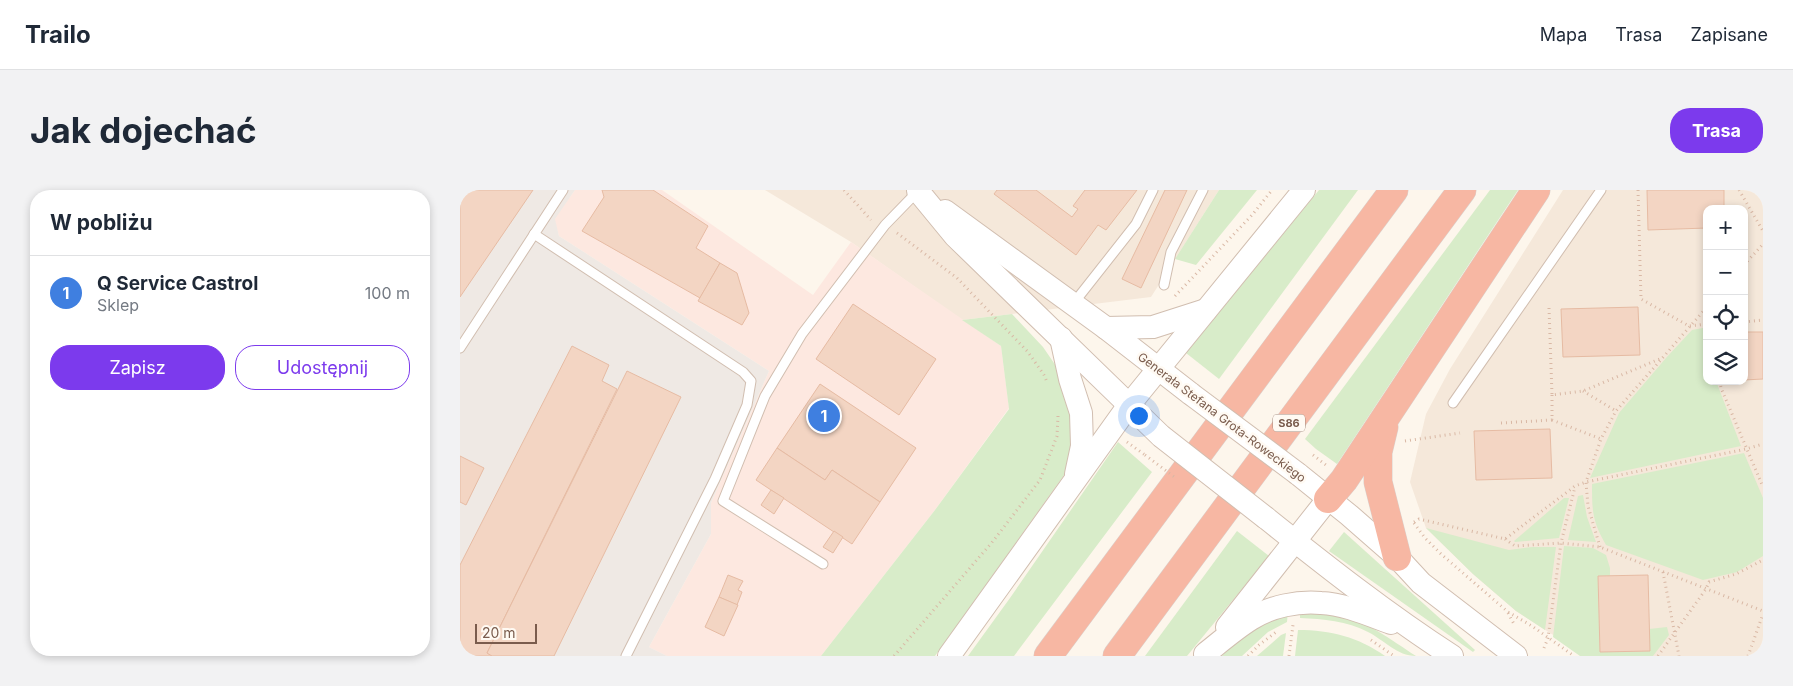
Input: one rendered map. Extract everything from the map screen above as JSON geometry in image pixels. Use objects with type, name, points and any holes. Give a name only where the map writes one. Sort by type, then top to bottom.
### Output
[{"type":"highway","points":[[1048,656],[1394,190]]},
{"type":"highway","name":"S86","points":[[1117,656],[1462,190]]},
{"type":"highway","points":[[1328,499],[1344,480],[1536,190]]},
{"type":"highway","points":[[1387,415],[1378,452],[1378,482],[1397,558]]},
{"type":"street","name":"Generała Stefana Grota-Roweckiego","points":[[918,190],[1106,328],[1298,474],[1350,515],[1421,582],[1516,656]]},
{"type":"street","points":[[918,190],[955,236],[1161,436],[1414,632],[1452,656]]},
{"type":"street","points":[[950,656],[1129,405],[1304,190]]},
{"type":"street","points":[[1106,328],[1153,327],[1206,310]]},
{"type":"street","points":[[1061,338],[1070,379],[1081,413],[1082,446],[1075,480]]},
{"type":"street","points":[[1204,655],[1296,542],[1328,499]]},
{"type":"street","points":[[1204,655],[1251,619],[1272,608],[1293,605],[1322,603],[1355,610],[1414,632]]},
{"type":"lane","points":[[460,348],[563,190]]},
{"type":"lane","points":[[823,564],[723,500],[765,396],[802,334],[885,225],[918,190]]},
{"type":"lane","points":[[1073,304],[1136,224],[1153,190]]},
{"type":"lane","points":[[1164,285],[1172,252],[1203,190]]},
{"type":"lane","points":[[1453,402],[1601,190]]},
{"type":"lane","points":[[534,234],[743,372],[751,381],[746,405],[715,479],[626,656]]},
{"type":"path","points":[[844,190],[870,220],[885,225],[957,278],[1028,352],[1044,375],[1047,383]]},
{"type":"path","points":[[1638,190],[1641,299],[1689,326],[1703,324]]},
{"type":"path","points":[[1739,190],[1763,231]]},
{"type":"path","points":[[1748,261],[1763,244]]},
{"type":"path","points":[[1549,308],[1552,420]]},
{"type":"path","points":[[1600,547],[1588,506],[1586,482],[1601,439],[1616,411],[1703,311]]},
{"type":"path","points":[[1748,322],[1763,320]]},
{"type":"path","points":[[1552,395],[1582,391],[1662,357]]},
{"type":"path","points":[[1721,385],[1763,487]]},
{"type":"path","points":[[1582,391],[1616,411]]},
{"type":"path","points":[[894,656],[994,540],[1040,480],[1057,436],[1058,416],[1055,408]]},
{"type":"path","points":[[1058,416],[1081,413]]},
{"type":"path","points":[[1501,423],[1552,420],[1601,439]]},
{"type":"path","points":[[1111,430],[1145,455]]},
{"type":"path","points":[[1402,441],[1460,434]]},
{"type":"path","points":[[1505,539],[1575,486],[1586,482],[1746,450],[1763,444]]},
{"type":"path","points":[[1544,648],[1548,638],[1561,542],[1575,486]]},
{"type":"path","points":[[1410,515],[1425,538],[1441,554],[1508,612],[1574,656]]},
{"type":"path","points":[[1414,522],[1419,519],[1505,539],[1515,546],[1561,542],[1600,547],[1763,610]]},
{"type":"path","points":[[1658,656],[1706,589],[1709,582],[1736,574],[1763,560]]},
{"type":"path","points":[[1663,572],[1679,656]]},
{"type":"path","points":[[1508,612],[1514,624]]},
{"type":"path","points":[[1748,656],[1763,614]]},
{"type":"path","points":[[1286,627],[1298,624]]},
{"type":"path","points":[[1289,656],[1293,625]]},
{"type":"path","points":[[1248,656],[1278,631]]},
{"type":"path","points":[[1365,637],[1394,656]]},
{"type":"shaded area","points":[[460,190],[575,190],[555,219],[559,236],[769,371],[711,503],[711,534],[649,647],[667,656],[460,656]]},
{"type":"shaded area","points":[[575,190],[662,190],[813,295],[851,242],[1001,346],[1009,408],[935,510],[821,656],[667,656],[649,647],[711,534],[711,503],[769,371],[559,236],[554,219]]},
{"type":"shaded area","points":[[765,190],[1219,190],[1151,297],[962,320],[851,242]]},
{"type":"shaded area","points":[[1563,190],[1763,190],[1763,656],[1586,656],[1516,611],[1473,574],[1426,528],[1410,482],[1426,414],[1450,369]]},
{"type":"green space","points":[[1219,190],[1257,190],[1196,265],[1175,259]]},
{"type":"green space","points":[[1319,190],[1358,190],[1219,379],[1186,353]]},
{"type":"green space","points":[[1490,190],[1518,190],[1337,464],[1305,439]]},
{"type":"green space","points":[[1012,314],[1043,347],[1056,366],[1067,392],[1073,427],[1067,471],[935,656],[821,656],[935,510],[1009,409],[1001,346],[962,320]]},
{"type":"green space","points":[[1703,328],[1703,385],[1718,385],[1741,446],[1590,478],[1619,413],[1692,330]]},
{"type":"green space","points":[[1118,442],[1152,472],[1014,656],[968,656],[1010,598]]},
{"type":"green space","points":[[1744,453],[1763,498],[1763,556],[1737,572],[1703,580],[1606,545],[1594,515],[1592,484]]},
{"type":"green space","points":[[1583,495],[1587,517],[1596,542],[1568,540],[1578,496]]},
{"type":"green space","points":[[1564,498],[1569,498],[1559,538],[1514,541]]},
{"type":"green space","points":[[1426,528],[1509,550],[1532,547],[1556,547],[1545,630],[1516,611],[1473,574]]},
{"type":"green space","points":[[1237,531],[1269,556],[1187,656],[1145,656]]},
{"type":"green space","points":[[1344,532],[1475,650],[1473,652],[1329,551]]},
{"type":"green space","points":[[1564,546],[1593,548],[1606,555],[1610,576],[1598,576],[1600,652],[1649,651],[1649,629],[1667,627],[1669,635],[1653,656],[1580,656],[1553,637]]},
{"type":"green space","points":[[1300,610],[1335,614],[1357,620],[1416,656],[1397,651],[1374,635],[1352,625],[1300,618]]},
{"type":"green space","points":[[1288,611],[1287,622],[1268,632],[1242,656],[1222,656],[1238,636]]},
{"type":"green space","points":[[1298,630],[1322,631],[1344,636],[1365,644],[1385,656],[1295,656]]},
{"type":"green space","points":[[1286,633],[1283,656],[1257,656],[1281,635]]},
{"type":"building","points":[[460,190],[533,190],[460,297]]},
{"type":"building","points":[[602,190],[653,190],[708,226],[696,248],[720,263],[700,298],[582,231],[604,197]]},
{"type":"building","points":[[997,190],[1036,190],[1072,217],[1078,209],[1073,206],[1085,190],[1137,190],[1106,230],[1098,225],[1076,255],[994,194]]},
{"type":"building","points":[[1165,190],[1187,190],[1141,288],[1122,279]]},
{"type":"building","points":[[1647,190],[1724,190],[1724,205],[1703,205],[1703,228],[1648,230]]},
{"type":"building","points":[[720,263],[737,273],[749,313],[742,325],[698,301]]},
{"type":"building","points":[[853,304],[936,359],[899,415],[816,359]]},
{"type":"building","points":[[1638,307],[1640,355],[1563,357],[1561,309]]},
{"type":"building","points":[[1748,332],[1763,332],[1763,379],[1748,380]]},
{"type":"building","points":[[572,346],[609,365],[602,381],[617,389],[487,653],[492,656],[460,656],[460,565]]},
{"type":"building","points":[[627,371],[681,397],[554,656],[492,656],[487,653]]},
{"type":"building","points":[[820,384],[916,448],[880,502],[832,470],[825,480],[777,448]]},
{"type":"building","points":[[1550,429],[1552,478],[1476,480],[1474,431]]},
{"type":"building","points":[[777,448],[825,480],[832,470],[880,502],[852,544],[756,480]]},
{"type":"building","points":[[460,456],[484,468],[466,505],[460,502]]},
{"type":"building","points":[[771,490],[784,498],[774,514],[761,505]]},
{"type":"building","points":[[834,531],[843,537],[833,553],[823,547]]},
{"type":"building","points":[[728,575],[743,581],[738,590],[742,592],[737,605],[719,597]]},
{"type":"building","points":[[1648,575],[1650,651],[1600,652],[1598,576]]},
{"type":"building","points":[[719,597],[738,605],[724,636],[705,627]]},
{"type":"place","name":"Q Service Castrol","points":[[824,416]]}]
